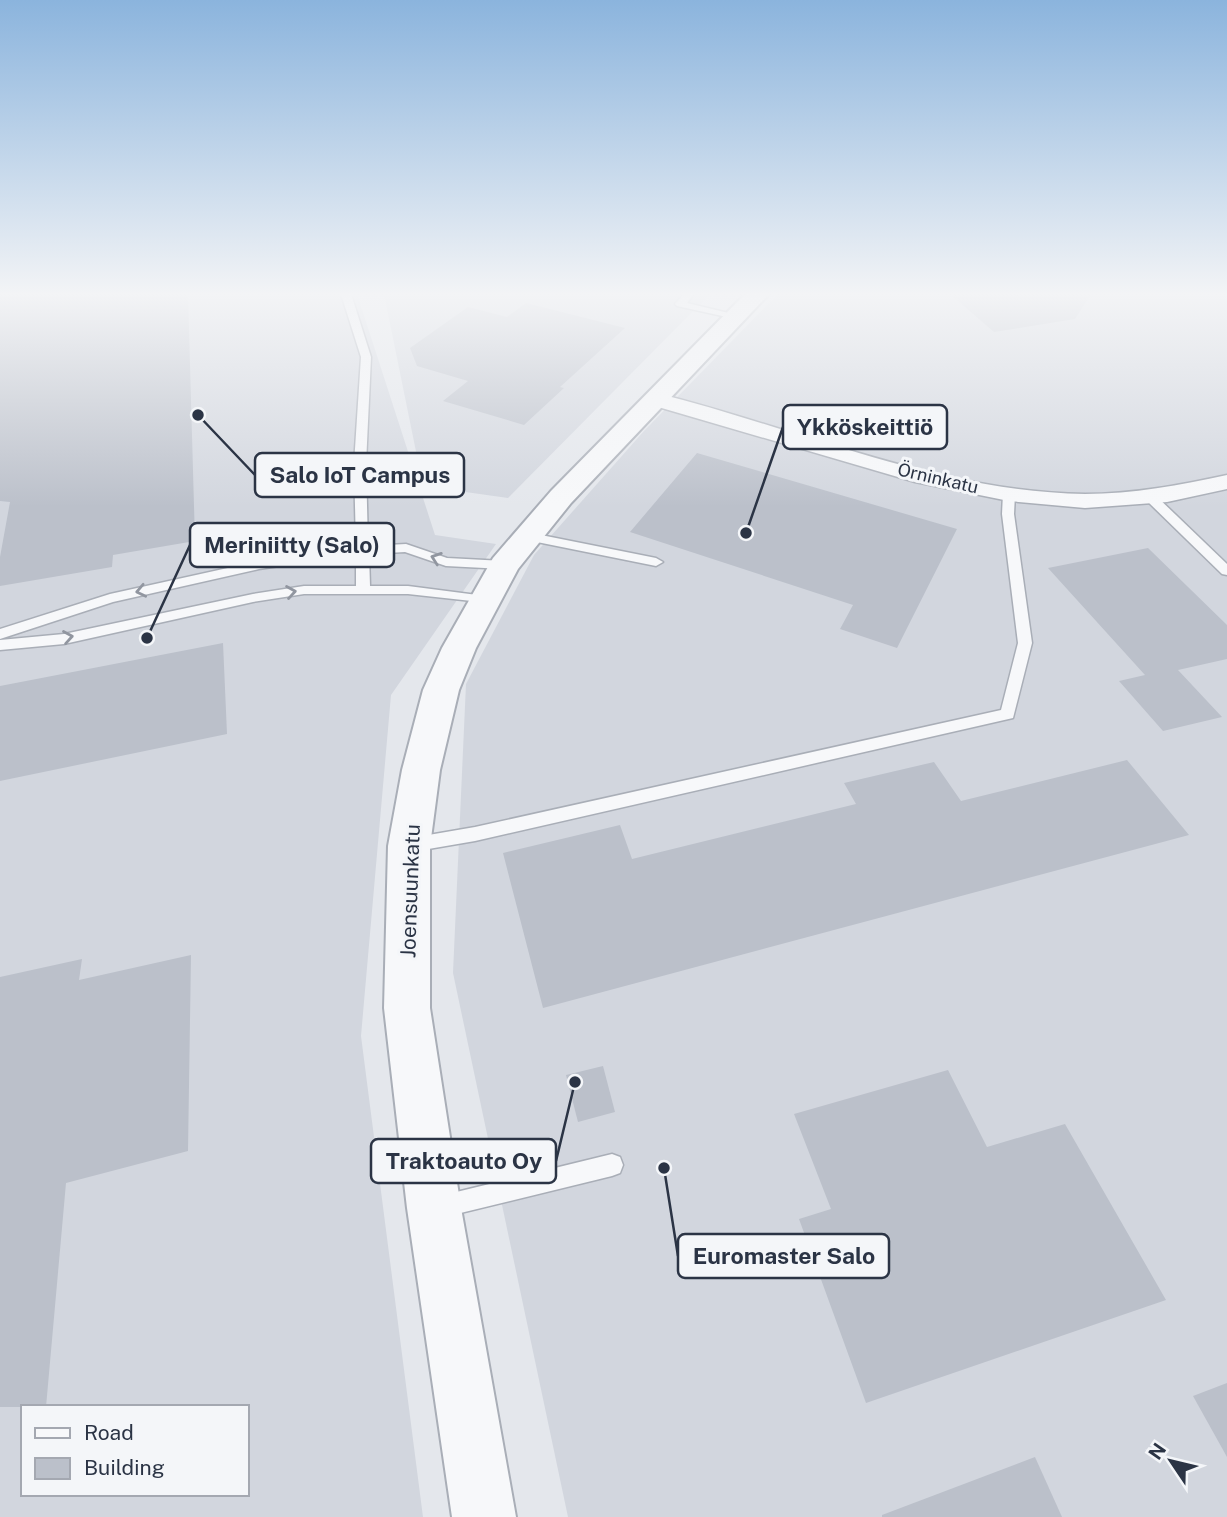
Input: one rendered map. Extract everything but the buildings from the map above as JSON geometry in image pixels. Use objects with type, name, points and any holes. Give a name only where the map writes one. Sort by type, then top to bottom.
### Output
[{"type":"street","name":"Joensuunkatu","points":[[484,1517],[434,1208],[407,1008],[409,846],[421,770],[441,690],[505,567],[689,365]]},
{"type":"street","name":"Örninkatu","points":[[656,399],[923,477],[1009,494],[1085,501],[1149,496],[1227,482]]},
{"type":"lane","points":[[363,590],[360,464],[366,365]]},
{"type":"lane","points":[[409,846],[475,834],[1008,713],[1025,643],[1009,514],[1009,494]]},
{"type":"lane","points":[[1149,496],[1227,571]]},
{"type":"lane","points":[[0,634],[110,598],[259,565],[362,550],[406,548],[446,562],[505,567],[656,562]]},
{"type":"lane","points":[[0,645],[64,639],[253,598],[304,590],[408,590],[505,567]]},
{"type":"lane","points":[[434,1208],[612,1166]]},
{"type":"shaded area","points":[[0,365],[380,365],[435,535],[496,544],[391,695],[361,1036],[423,1517],[0,1517]]},
{"type":"shaded area","points":[[398,365],[640,365],[508,498],[423,486]]},
{"type":"shaded area","points":[[709,365],[1227,365],[1227,1517],[568,1517],[453,973],[466,684],[534,555],[644,431]]},
{"type":"place","name":"Salo IoT Campus","points":[[198,415]]},
{"type":"place","name":"Ykköskeittiö","points":[[746,533]]},
{"type":"place","name":"Meriniitty (Salo)","points":[[147,638]]},
{"type":"place","name":"Traktoauto Oy","points":[[575,1082]]},
{"type":"place","name":"Euromaster Salo","points":[[664,1168]]}]
